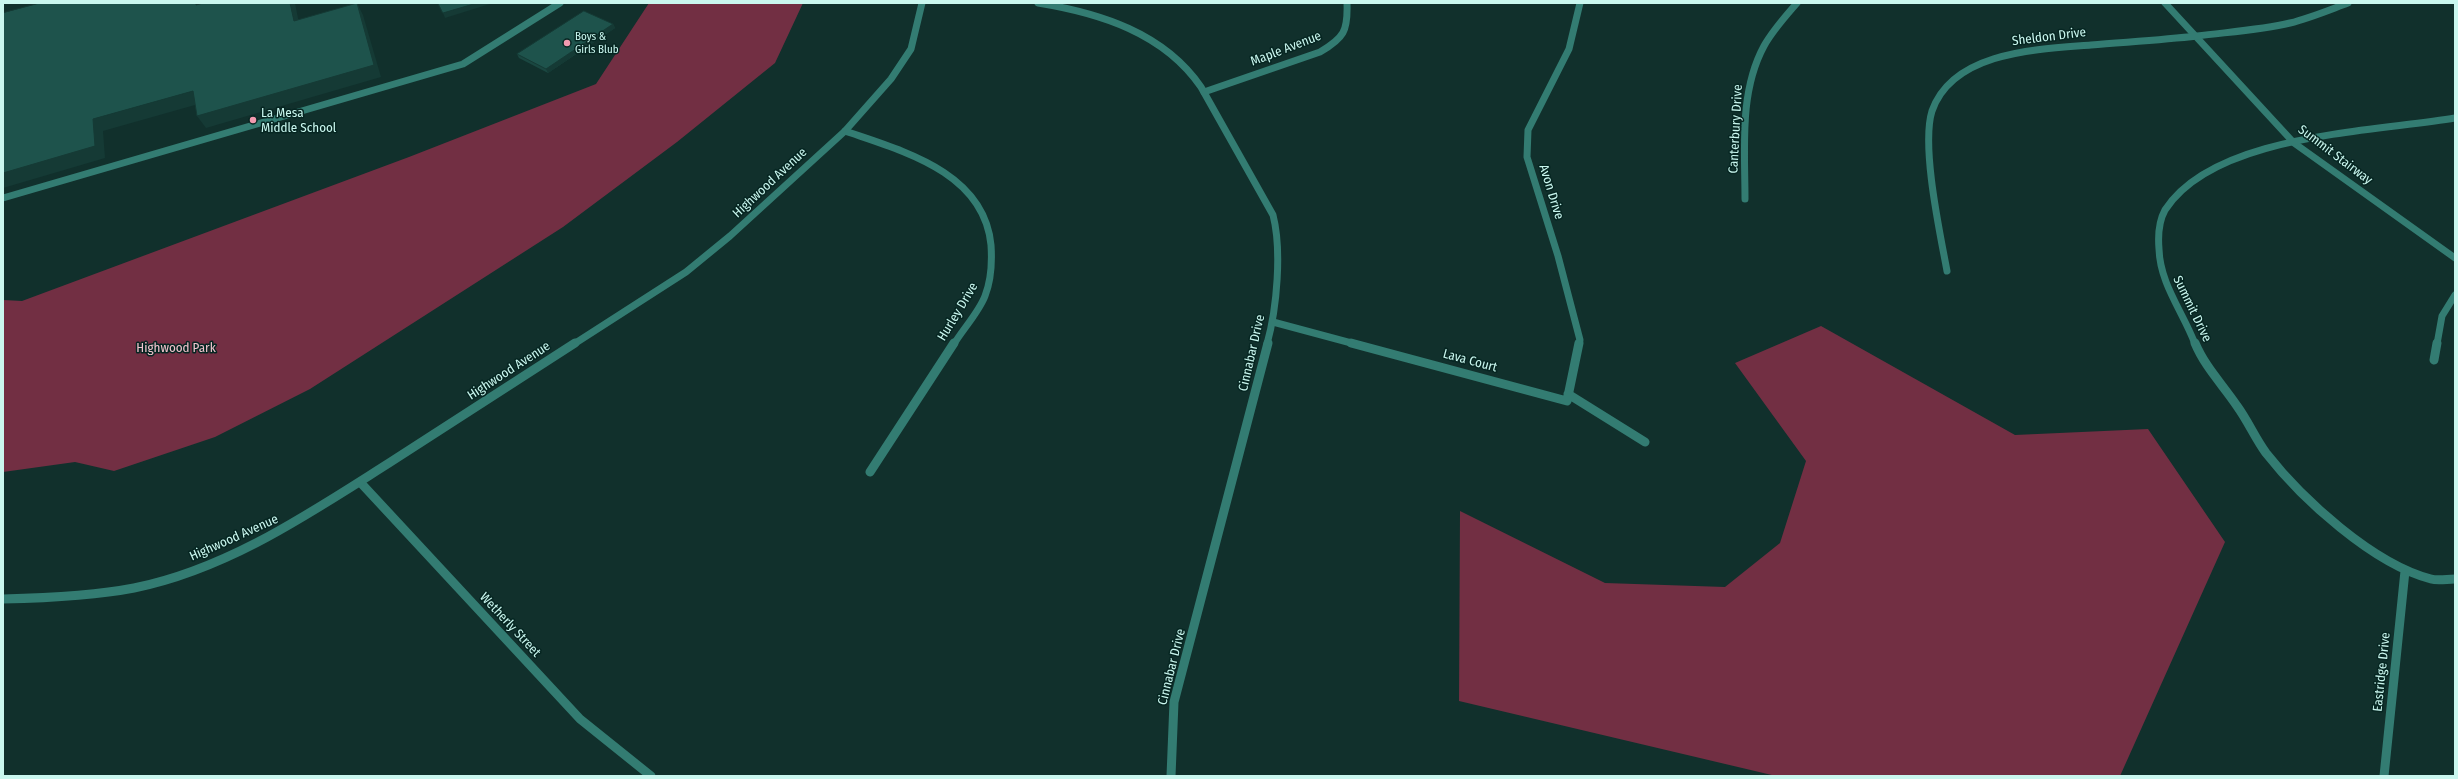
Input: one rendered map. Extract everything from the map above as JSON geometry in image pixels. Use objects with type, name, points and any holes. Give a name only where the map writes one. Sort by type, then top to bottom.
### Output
[{"type":"street","points":[[3,198],[463,64],[560,3]]},
{"type":"street","name":"Highwood Avenue","points":[[3,599],[43,598],[134,588],[190,571],[226,556],[293,524],[686,272],[730,236],[845,131],[892,79],[911,49],[922,3]]},
{"type":"street","name":"Cinnabar Drive","points":[[1038,3],[1101,16],[1140,33],[1173,55],[1186,68],[1204,92],[1273,215],[1278,235],[1273,322],[1174,702],[1170,736],[1171,776]]},
{"type":"street","name":"Maple Avenue","points":[[1204,92],[1320,52],[1331,46],[1348,25],[1347,3]]},
{"type":"street","name":"Avon Drive","points":[[1568,394],[1580,340],[1558,256],[1527,157],[1528,130],[1569,49],[1580,3]]},
{"type":"street","name":"Canterbury Drive","points":[[1744,199],[1748,94],[1751,76],[1764,42],[1774,27],[1797,3]]},
{"type":"street","name":"Summit Stairway","points":[[2165,3],[2294,143],[2455,258]]},
{"type":"street","name":"Sheldon Drive","points":[[1947,271],[1933,186],[1929,128],[1938,100],[1957,78],[1987,60],[2025,50],[2195,36],[2290,23],[2348,3]]},
{"type":"street","name":"Summit Drive","points":[[2455,118],[2294,143],[2226,163],[2206,172],[2181,190],[2171,201],[2161,222],[2158,246],[2160,264],[2166,284],[2188,326],[2201,356],[2237,406],[2265,451],[2333,520],[2375,554],[2405,571],[2447,581],[2455,579]]},
{"type":"street","name":"Hurley Drive","points":[[845,131],[913,154],[934,164],[957,180],[981,210],[990,232],[993,247],[993,263],[985,296],[870,472]]},
{"type":"street","points":[[2434,360],[2442,316],[2455,295]]},
{"type":"street","name":"Lava Court","points":[[1273,322],[1566,401],[1568,394]]},
{"type":"street","points":[[1568,394],[1644,442]]},
{"type":"street","name":"Wetherly Street","points":[[360,482],[580,719],[651,776]]},
{"type":"street","name":"Eastridge Drive","points":[[2384,776],[2405,571]]},
{"type":"green space","name":"Highwood Park","points":[[649,3],[803,3],[775,63],[677,142],[563,227],[310,389],[215,437],[114,471],[75,462],[3,472],[3,300],[22,301],[409,157],[596,84]]},
{"type":"green space","points":[[1821,326],[2015,435],[2148,429],[2225,542],[2120,776],[1776,776],[1459,701],[1460,511],[1605,583],[1725,587],[1780,543],[1806,461],[1735,363]]},
{"type":"building","points":[[40,3],[196,3],[196,5],[203,3],[290,3],[294,21],[357,3],[374,65],[197,116],[193,91],[93,119],[95,146],[3,173],[3,13]]},
{"type":"building","points":[[438,3],[477,3],[443,13]]},
{"type":"building","name":"Boys & Girls Blub","points":[[584,11],[613,24],[546,69],[517,54]]},
{"type":"place","name":"Boys & Girls Blub","points":[[567,43]]},
{"type":"place","name":"La Mesa Middle School","points":[[253,120]]}]
